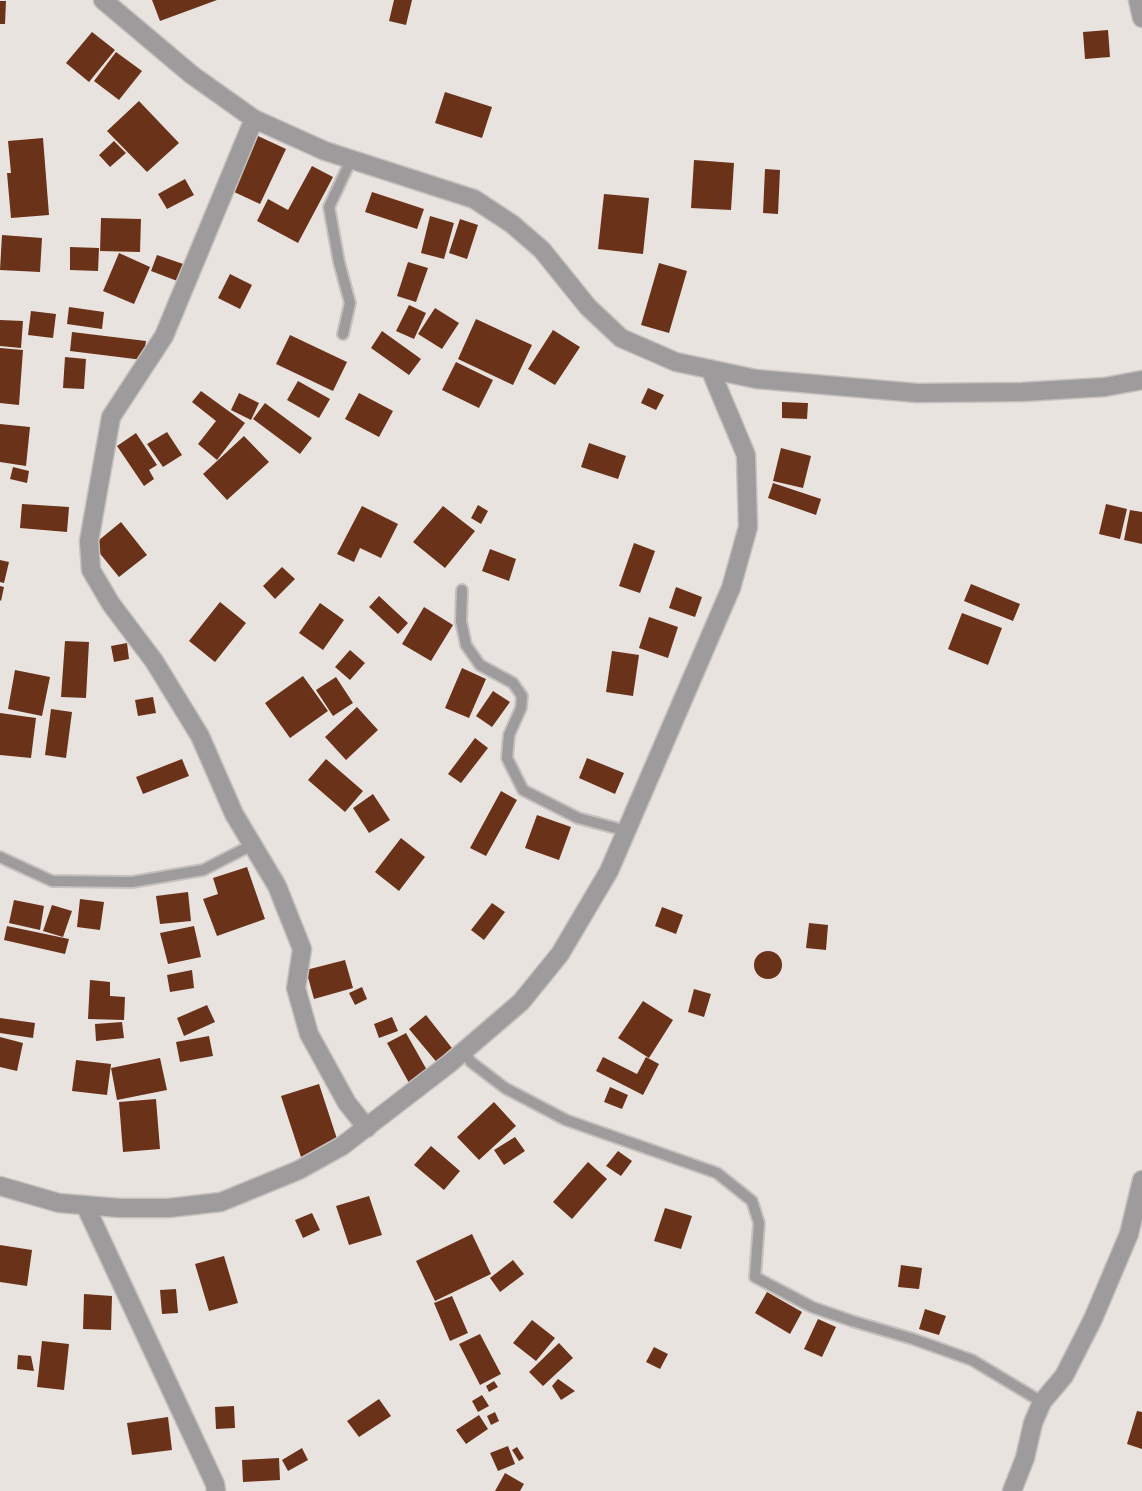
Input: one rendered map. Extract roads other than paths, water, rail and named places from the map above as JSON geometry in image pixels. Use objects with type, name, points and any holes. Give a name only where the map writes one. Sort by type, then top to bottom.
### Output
[{"type":"street","points":[[103,0],[192,75],[254,119],[325,151],[474,199],[512,224],[542,250],[588,307],[621,338],[676,362],[756,380],[918,393],[1105,387],[1142,380]]},
{"type":"street","points":[[1138,0],[1142,18]]},
{"type":"street","points":[[254,119],[164,336],[111,417],[89,541],[91,570],[111,604],[154,661],[200,736],[234,814],[277,886],[302,950],[296,988],[309,1034],[347,1103],[367,1128]]},
{"type":"street","points":[[0,1186],[59,1203],[85,1205],[169,1208],[221,1202],[299,1170],[342,1146],[464,1052],[520,1002],[560,954],[609,872],[731,588],[748,527],[746,455],[710,369]]},
{"type":"street","points":[[1012,1491],[1025,1458],[1033,1423],[1042,1402],[1064,1376],[1093,1319],[1129,1234],[1142,1180]]},
{"type":"street","points":[[85,1205],[215,1484],[216,1491]]},
{"type":"lane","points":[[343,334],[350,303],[339,262],[329,207],[351,160]]},
{"type":"lane","points":[[462,590],[461,621],[466,645],[480,665],[513,683],[522,696],[521,708],[509,735],[507,758],[523,790],[578,818],[627,831]]},
{"type":"lane","points":[[0,857],[52,881],[132,882],[202,870],[252,845]]},
{"type":"lane","points":[[464,1052],[471,1062],[505,1088],[566,1120],[717,1173],[752,1201],[759,1223],[755,1277],[812,1307],[972,1360],[1042,1402]]}]
